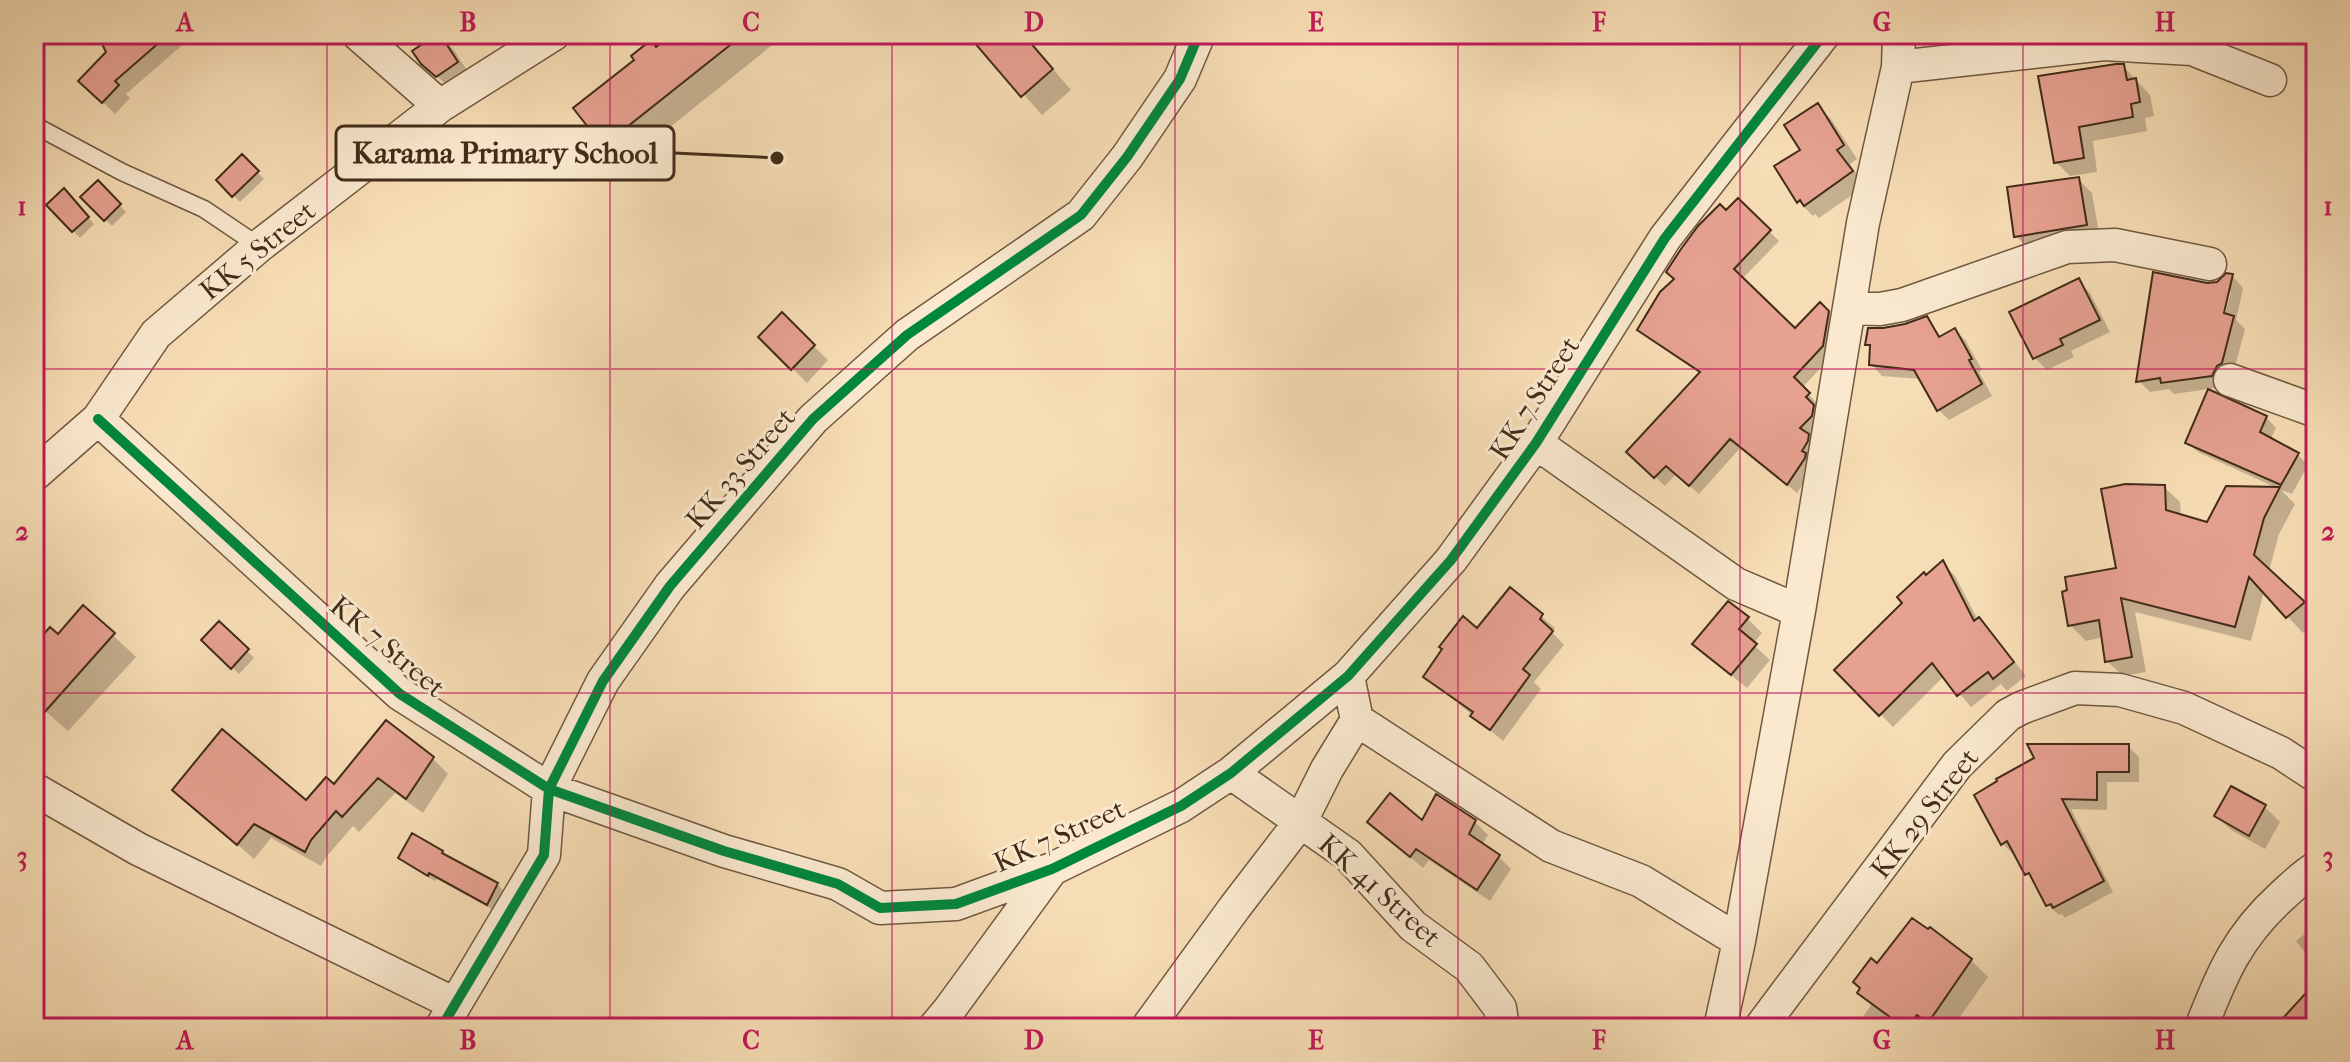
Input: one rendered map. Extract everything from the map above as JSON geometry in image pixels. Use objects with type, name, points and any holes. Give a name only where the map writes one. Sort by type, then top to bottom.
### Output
[{"type":"street","points":[[358,34],[440,106]]},
{"type":"street","name":"KK 5 Street","points":[[34,475],[98,419],[156,334],[259,246],[440,106],[554,34]]},
{"type":"street","name":"KK 33 Street","points":[[448,1016],[544,855],[549,789],[603,681],[662,598],[813,419],[907,335],[1081,215],[1127,157],[1180,79],[1199,34]]},
{"type":"street","name":"KK 7 Street","points":[[98,419],[400,694],[549,789],[724,851],[838,884],[880,908],[956,904],[1052,869],[1181,806],[1231,773],[1348,676],[1451,560],[1536,443],[1665,238],[1824,34]]},
{"type":"street","points":[[1720,1028],[1739,941],[1799,611],[1863,223],[1898,67],[1899,34]]},
{"type":"street","points":[[1898,67],[2104,44],[2192,49],[2270,80]]},
{"type":"street","points":[[1850,308],[1880,309],[1902,305],[2067,247],[2115,245],[2210,264]]},
{"type":"street","points":[[2230,380],[2316,411]]},
{"type":"street","points":[[1536,443],[1736,584],[1799,611]]},
{"type":"street","points":[[1147,1028],[1301,821],[1327,769],[1357,720],[1348,676]]},
{"type":"street","name":"KK 29 Street","points":[[1760,1028],[1957,765],[2008,715],[2021,708],[2075,688],[2120,690],[2184,708],[2281,753],[2316,776]]},
{"type":"street","points":[[1357,720],[1551,846],[1641,881],[1739,941]]},
{"type":"street","name":"KK 41 Street","points":[[1231,773],[1348,855],[1413,926],[1469,967],[1500,1008],[1503,1028]]},
{"type":"street","points":[[34,789],[138,849],[448,1016]]},
{"type":"street","points":[[2201,1028],[2227,964],[2241,940],[2261,915],[2316,868]]},
{"type":"street","points":[[934,1028],[1052,869]]},
{"type":"lane","points":[[34,125],[122,172],[204,209],[259,246]]},
{"type":"building","points":[[116,34],[169,34],[115,81],[119,85],[102,103],[78,81],[106,52],[101,42]]},
{"type":"building","points":[[437,34],[458,62],[436,77],[412,51]]},
{"type":"building","points":[[672,34],[744,34],[603,146],[573,108],[634,60],[631,56],[651,40],[656,47]]},
{"type":"building","points":[[967,34],[1023,34],[1053,69],[1021,97]]},
{"type":"building","points":[[2124,64],[2127,80],[2136,78],[2140,102],[2131,104],[2133,117],[2079,127],[2084,158],[2054,163],[2038,76]]},
{"type":"building","points":[[1818,103],[1844,145],[1837,150],[1853,171],[1804,206],[1800,200],[1797,203],[1774,166],[1800,150],[1784,125]]},
{"type":"building","points":[[242,154],[259,171],[232,197],[216,180]]},
{"type":"building","points":[[2079,177],[2087,225],[2014,237],[2007,187]]},
{"type":"building","points":[[98,180],[121,204],[104,221],[80,197]]},
{"type":"building","points":[[64,188],[89,217],[72,232],[46,205]]},
{"type":"building","points":[[1738,198],[1771,230],[1734,269],[1795,328],[1820,302],[1829,311],[1823,346],[1794,377],[1810,393],[1806,397],[1814,405],[1812,416],[1800,428],[1809,434],[1802,451],[1806,453],[1805,458],[1787,485],[1730,439],[1689,486],[1666,466],[1654,478],[1626,452],[1700,372],[1637,330],[1660,292],[1674,279],[1666,272],[1698,226],[1720,204],[1726,210]]},
{"type":"building","points":[[2153,272],[2207,283],[2217,282],[2226,273],[2233,274],[2224,313],[2234,316],[2222,363],[2212,376],[2161,383],[2160,378],[2136,382]]},
{"type":"building","points":[[2079,278],[2100,320],[2060,339],[2063,345],[2033,359],[2009,312]]},
{"type":"building","points":[[782,312],[815,345],[791,370],[758,337]]},
{"type":"building","points":[[1927,316],[1939,337],[1955,328],[1982,384],[1937,411],[1914,370],[1869,365],[1870,345],[1865,345],[1868,328],[1905,324]]},
{"type":"building","points":[[2208,389],[2267,416],[2260,432],[2299,453],[2281,485],[2185,443]]},
{"type":"building","points":[[2125,484],[2165,485],[2166,510],[2207,522],[2226,486],[2280,487],[2264,518],[2254,555],[2305,602],[2286,618],[2249,577],[2235,627],[2121,598],[2132,657],[2105,662],[2099,620],[2068,626],[2062,592],[2067,590],[2065,577],[2116,568],[2101,489]]},
{"type":"building","points":[[1943,560],[1974,621],[1979,617],[2014,662],[1993,679],[1988,672],[1957,696],[1932,663],[1879,716],[1834,670],[1902,603],[1897,597],[1924,572],[1926,575]]},
{"type":"building","points":[[1510,587],[1543,614],[1540,619],[1553,631],[1523,669],[1530,675],[1490,730],[1470,716],[1473,712],[1423,677],[1442,649],[1439,647],[1463,616],[1477,628]]},
{"type":"building","points":[[1728,601],[1749,617],[1739,629],[1757,644],[1731,675],[1692,644]]},
{"type":"building","points":[[83,605],[115,633],[34,724],[34,645],[50,627],[58,634]]},
{"type":"building","points":[[219,621],[249,649],[231,669],[201,640]]},
{"type":"building","points":[[386,720],[434,757],[406,799],[378,778],[342,817],[336,811],[311,840],[305,852],[254,824],[237,845],[172,790],[222,729],[306,800],[326,777],[334,784]]},
{"type":"building","points":[[2027,744],[2129,744],[2129,772],[2097,772],[2097,800],[2062,799],[2104,881],[2053,908],[2051,904],[2046,906],[2029,873],[2025,875],[2007,841],[2001,845],[1974,795],[2034,758]]},
{"type":"building","points":[[2231,786],[2266,805],[2249,836],[2214,816]]},
{"type":"building","points":[[1390,793],[1422,820],[1436,794],[1476,820],[1469,834],[1500,855],[1477,890],[1416,849],[1410,857],[1367,822]]},
{"type":"building","points":[[412,833],[498,883],[487,905],[398,858]]},
{"type":"building","points":[[1912,918],[1928,929],[1930,927],[1972,959],[1928,1023],[1917,1015],[1905,1028],[1857,993],[1860,988],[1853,982],[1871,958],[1877,963]]},
{"type":"building","points":[[2316,982],[2316,1028],[2274,1028]]},
{"type":"cycle path","points":[[441,1028],[544,855],[549,789],[603,681],[670,586],[813,419],[907,335],[1081,215],[1127,157],[1180,79],[1199,34]]},
{"type":"cycle path","points":[[98,419],[400,694],[549,789],[724,851],[838,884],[880,908],[956,904],[1052,869],[1181,806],[1231,773],[1348,676],[1451,560],[1536,443],[1665,238],[1824,34]]},
{"type":"place","name":"Karama Primary School","points":[[777,158]]}]
